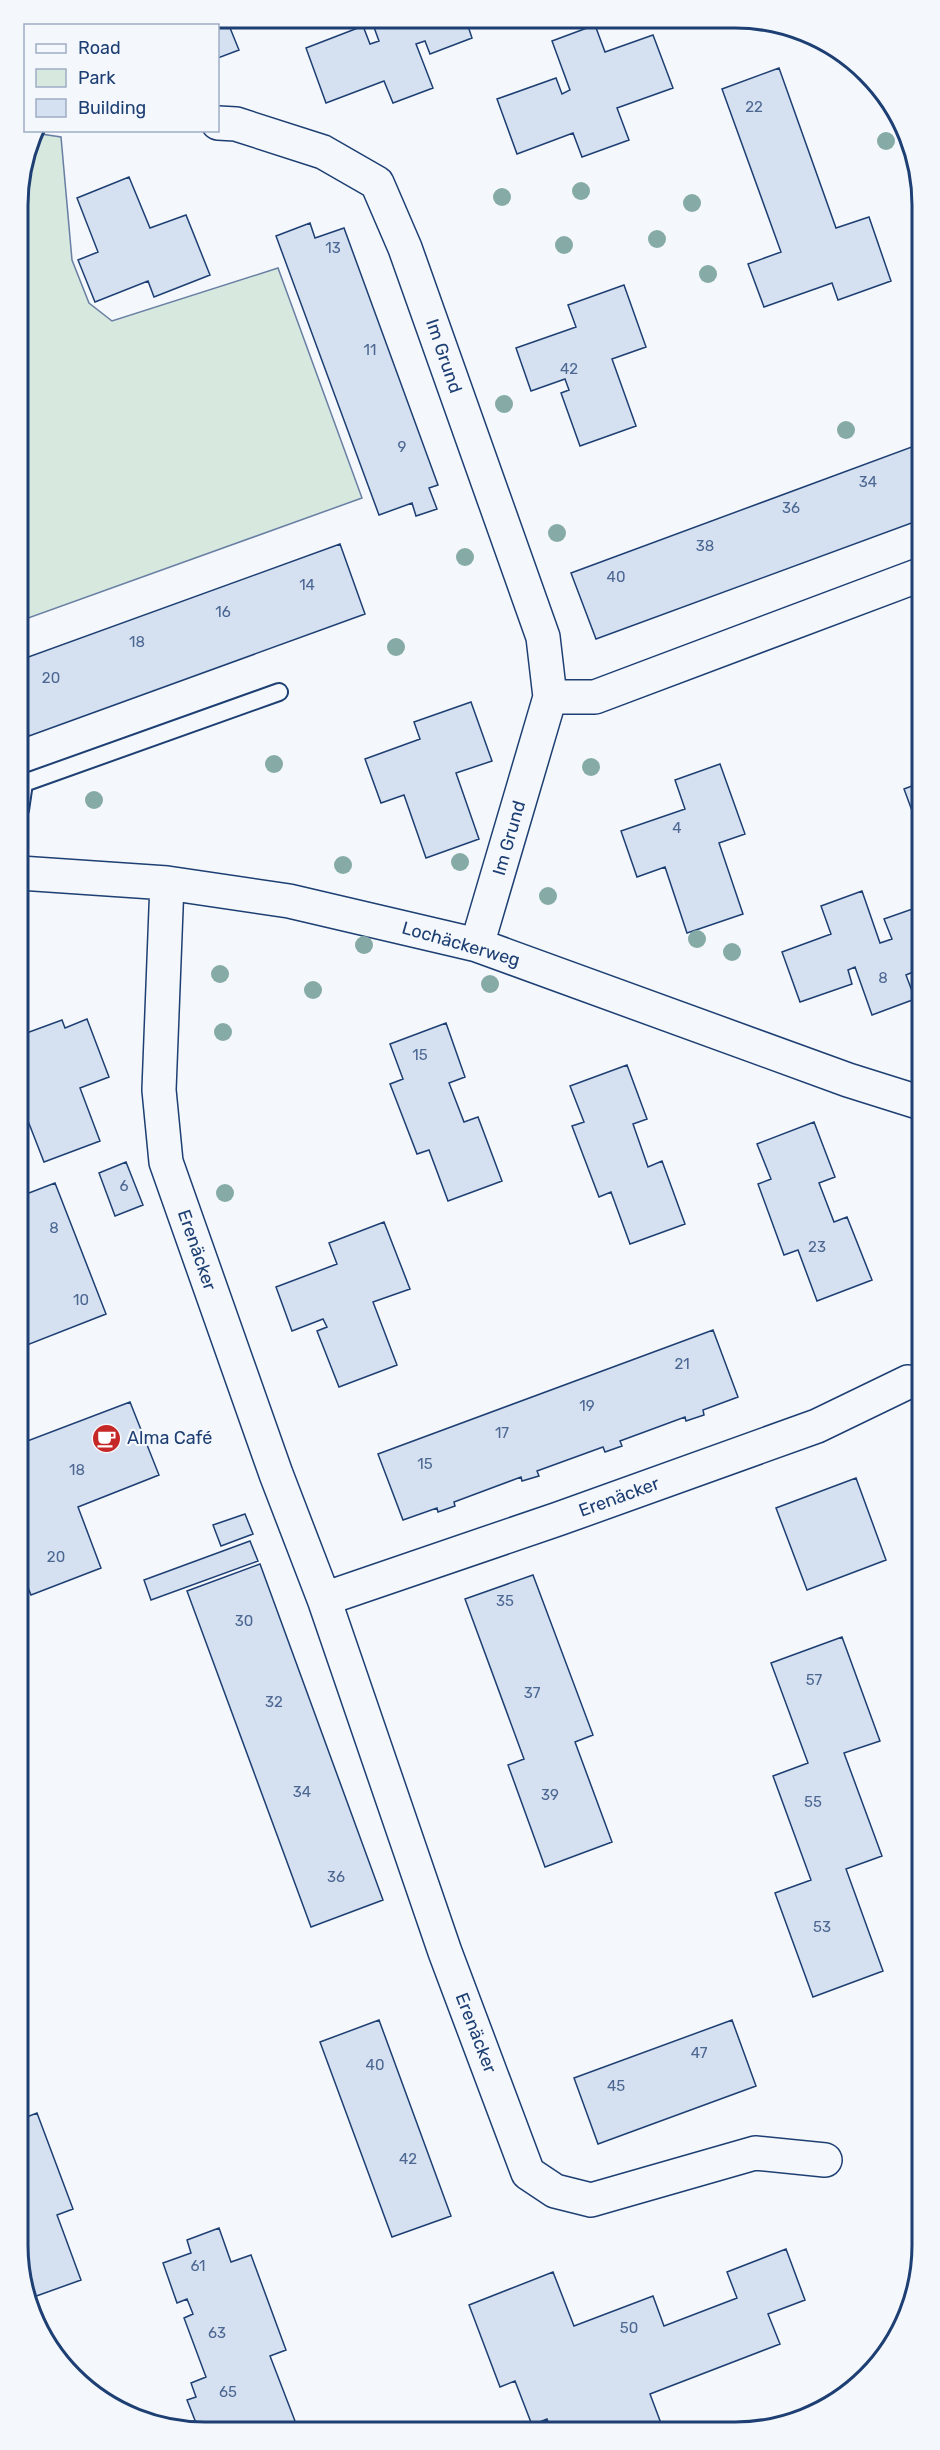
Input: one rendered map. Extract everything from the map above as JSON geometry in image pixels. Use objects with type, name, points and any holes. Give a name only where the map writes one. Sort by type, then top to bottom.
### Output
[{"type":"street","name":"Im Grund","points":[[219,123],[236,124],[323,152],[377,183],[405,248],[543,637],[550,697],[477,945]]},
{"type":"street","points":[[550,697],[595,697],[912,578]]},
{"type":"street","name":"Lochäckerweg","points":[[29,874],[167,883],[289,901],[477,945],[848,1080],[912,1100]]},
{"type":"street","name":"Erenäcker","points":[[167,883],[159,1090],[166,1162],[276,1474],[324,1599],[445,1952],[528,2173],[555,2191],[591,2200],[755,2153],[825,2160]]},
{"type":"street","name":"Erenäcker","points":[[324,1599],[807,1430],[908,1382]]},
{"type":"lane","points":[[29,781],[279,692]]},
{"type":"green space","points":[[44,134],[61,137],[72,260],[89,303],[112,321],[278,268],[362,498],[29,618],[29,194],[35,159]]},
{"type":"building","points":[[219,29],[230,29],[239,50],[219,58]]},
{"type":"building","points":[[355,29],[364,29],[370,44],[379,41],[375,29],[469,29],[472,38],[430,54],[425,41],[416,44],[433,88],[393,103],[384,81],[326,103],[306,48]]},
{"type":"building","points":[[584,29],[596,29],[605,52],[653,35],[673,88],[617,108],[629,140],[582,157],[573,133],[517,154],[497,99],[556,78],[562,94],[570,90],[552,41]]},
{"type":"building","points":[[779,68],[836,228],[869,217],[891,281],[838,300],[832,283],[764,307],[748,264],[781,252],[722,89]]},
{"type":"building","points":[[129,177],[150,228],[186,215],[210,275],[154,297],[148,281],[95,302],[78,260],[98,252],[77,198]]},
{"type":"building","points":[[310,223],[315,238],[344,228],[438,485],[429,488],[437,509],[416,516],[412,503],[379,515],[276,236]]},
{"type":"building","points":[[624,285],[646,347],[612,359],[636,426],[580,446],[561,393],[569,390],[565,379],[531,391],[516,348],[576,327],[568,305]]},
{"type":"building","points":[[912,447],[912,523],[596,639],[571,573]]},
{"type":"building","points":[[340,544],[365,614],[29,736],[29,657]]},
{"type":"building","points":[[471,702],[492,761],[456,773],[479,839],[426,858],[404,795],[381,803],[365,759],[420,739],[414,722]]},
{"type":"building","points":[[720,764],[745,834],[719,843],[743,914],[687,933],[665,867],[637,877],[621,831],[685,809],[675,780]]},
{"type":"building","points":[[912,786],[912,810],[904,789]]},
{"type":"building","points":[[862,891],[880,943],[892,939],[884,919],[912,909],[912,973],[906,975],[912,990],[912,1000],[872,1015],[855,967],[848,970],[852,984],[800,1002],[782,952],[831,934],[821,906]]},
{"type":"building","points":[[87,1019],[109,1077],[80,1088],[100,1141],[44,1162],[29,1124],[29,1032],[62,1020],[65,1028]]},
{"type":"building","points":[[446,1023],[465,1077],[449,1083],[464,1122],[478,1117],[502,1181],[448,1201],[429,1150],[417,1154],[390,1084],[403,1079],[390,1044]]},
{"type":"building","points":[[627,1065],[647,1119],[633,1124],[648,1167],[662,1161],[685,1224],[630,1244],[611,1192],[599,1197],[572,1126],[584,1122],[570,1086]]},
{"type":"building","points":[[814,1122],[835,1177],[819,1183],[834,1222],[847,1217],[872,1280],[817,1301],[798,1250],[784,1255],[758,1184],[771,1179],[757,1144]]},
{"type":"building","points":[[126,1162],[143,1205],[115,1216],[99,1173]]},
{"type":"building","points":[[55,1183],[106,1314],[29,1344],[29,1193]]},
{"type":"building","points":[[384,1222],[410,1289],[373,1302],[397,1365],[339,1387],[317,1331],[327,1327],[323,1319],[292,1331],[276,1287],[337,1264],[329,1243]]},
{"type":"building","points":[[713,1330],[738,1397],[703,1410],[704,1415],[686,1421],[685,1417],[620,1441],[622,1446],[605,1452],[603,1447],[537,1471],[539,1476],[522,1481],[521,1477],[454,1502],[455,1506],[438,1512],[437,1508],[403,1520],[378,1454]]},
{"type":"building","points":[[130,1402],[159,1475],[78,1507],[101,1568],[31,1595],[29,1590],[29,1440]]},
{"type":"building","points":[[856,1478],[886,1560],[807,1590],[776,1508]]},
{"type":"building","points":[[245,1514],[253,1534],[221,1546],[213,1525]]},
{"type":"building","points":[[250,1541],[258,1561],[151,1600],[144,1580]]},
{"type":"building","points":[[260,1564],[383,1900],[311,1927],[187,1591]]},
{"type":"building","points":[[533,1575],[593,1735],[575,1742],[612,1842],[545,1867],[508,1765],[524,1759],[465,1599]]},
{"type":"building","points":[[842,1637],[880,1741],[844,1753],[882,1856],[846,1869],[883,1971],[813,1997],[775,1893],[811,1880],[773,1776],[808,1763],[771,1663]]},
{"type":"building","points":[[379,2020],[451,2216],[392,2237],[320,2042]]},
{"type":"building","points":[[732,2020],[756,2086],[598,2144],[574,2078]]},
{"type":"building","points":[[37,2113],[73,2209],[57,2215],[81,2280],[37,2296],[30,2268],[29,2245],[29,2116]]},
{"type":"building","points":[[219,2228],[231,2262],[251,2255],[286,2350],[270,2356],[295,2421],[195,2421],[187,2400],[196,2397],[191,2383],[206,2377],[184,2318],[193,2314],[187,2299],[177,2303],[163,2263],[191,2253],[187,2240]]},
{"type":"building","points":[[786,2249],[805,2300],[768,2314],[780,2344],[650,2394],[660,2422],[548,2422],[547,2419],[531,2422],[515,2381],[500,2387],[469,2305],[553,2272],[574,2326],[653,2296],[664,2326],[737,2298],[727,2272]]},
{"type":"place","name":"Alma Café","points":[[106,1438]]}]
